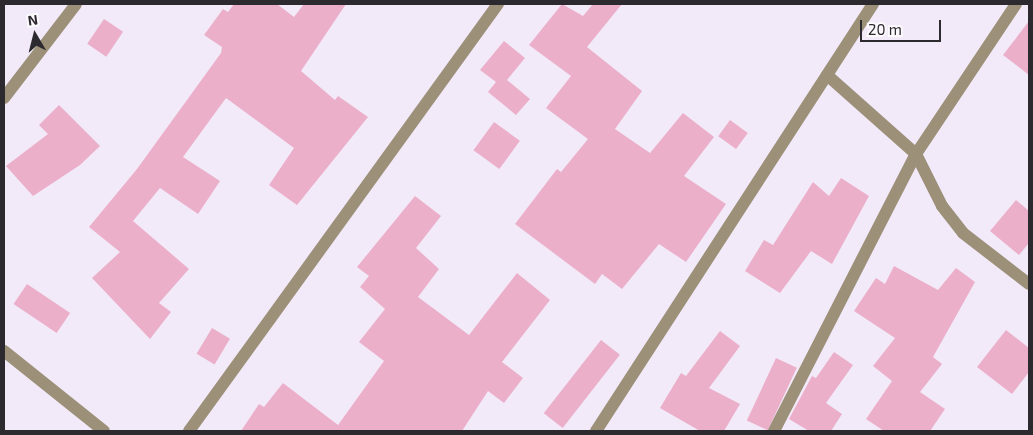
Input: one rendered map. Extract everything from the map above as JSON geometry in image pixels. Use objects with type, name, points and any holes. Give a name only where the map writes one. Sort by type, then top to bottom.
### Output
[{"type":"street","points":[[4,98],[76,4]]},
{"type":"street","points":[[188,431],[498,4]]},
{"type":"street","points":[[596,431],[873,4]]},
{"type":"street","points":[[774,431],[916,154],[1016,4]]},
{"type":"street","points":[[827,75],[916,154],[942,206],[963,234],[1029,284]]},
{"type":"street","points":[[4,351],[104,431]]},
{"type":"building","points":[[234,4],[277,4],[294,17],[304,4],[346,4],[301,71],[335,100],[338,96],[368,117],[297,205],[269,185],[294,148],[226,98],[183,157],[220,181],[198,214],[160,188],[133,221],[189,269],[159,303],[171,312],[150,339],[92,278],[120,252],[89,227],[137,169],[221,53],[222,47],[204,35],[223,9],[228,12]]},
{"type":"building","points":[[562,4],[583,16],[593,4],[622,4],[587,47],[642,91],[615,129],[650,153],[683,113],[714,137],[684,176],[726,204],[686,262],[659,244],[622,289],[602,274],[595,284],[515,224],[557,169],[561,172],[588,139],[546,108],[571,76],[529,45]]},
{"type":"building","points":[[104,19],[123,32],[106,57],[87,44]]},
{"type":"building","points":[[1029,21],[1029,75],[1003,55]]},
{"type":"building","points":[[504,41],[525,58],[507,80],[530,99],[516,115],[488,92],[496,82],[480,70]]},
{"type":"building","points":[[59,105],[100,146],[80,165],[33,196],[6,166],[48,134],[39,125]]},
{"type":"building","points":[[730,120],[748,133],[736,149],[718,136]]},
{"type":"building","points":[[494,122],[520,141],[499,169],[473,150]]},
{"type":"building","points":[[841,178],[869,196],[832,264],[811,251],[780,293],[745,271],[764,240],[773,245],[813,182],[829,196]]},
{"type":"building","points":[[415,196],[441,216],[416,248],[439,269],[418,297],[469,335],[517,273],[550,300],[502,362],[523,378],[504,403],[488,391],[462,431],[241,431],[259,404],[264,407],[283,383],[338,425],[384,361],[359,342],[385,309],[360,287],[369,276],[357,267]]},
{"type":"building","points":[[1016,200],[1029,211],[1029,243],[1019,255],[990,231]]},
{"type":"building","points":[[894,266],[938,290],[956,268],[975,282],[933,357],[942,364],[920,392],[945,409],[930,431],[884,431],[866,419],[892,381],[873,366],[895,338],[854,311],[876,278],[885,284]]},
{"type":"building","points":[[27,284],[70,313],[57,333],[14,304]]},
{"type":"building","points":[[212,328],[230,339],[215,365],[197,354]]},
{"type":"building","points":[[1006,330],[1029,348],[1029,372],[1012,394],[977,367]]},
{"type":"building","points":[[720,331],[740,346],[709,388],[740,404],[724,431],[700,431],[660,408],[681,373],[686,376]]},
{"type":"building","points":[[601,340],[620,355],[563,428],[544,413]]},
{"type":"building","points":[[834,352],[853,365],[826,403],[842,414],[831,431],[809,431],[789,419],[812,376],[816,378]]},
{"type":"building","points":[[776,358],[797,368],[768,430],[747,421]]}]
